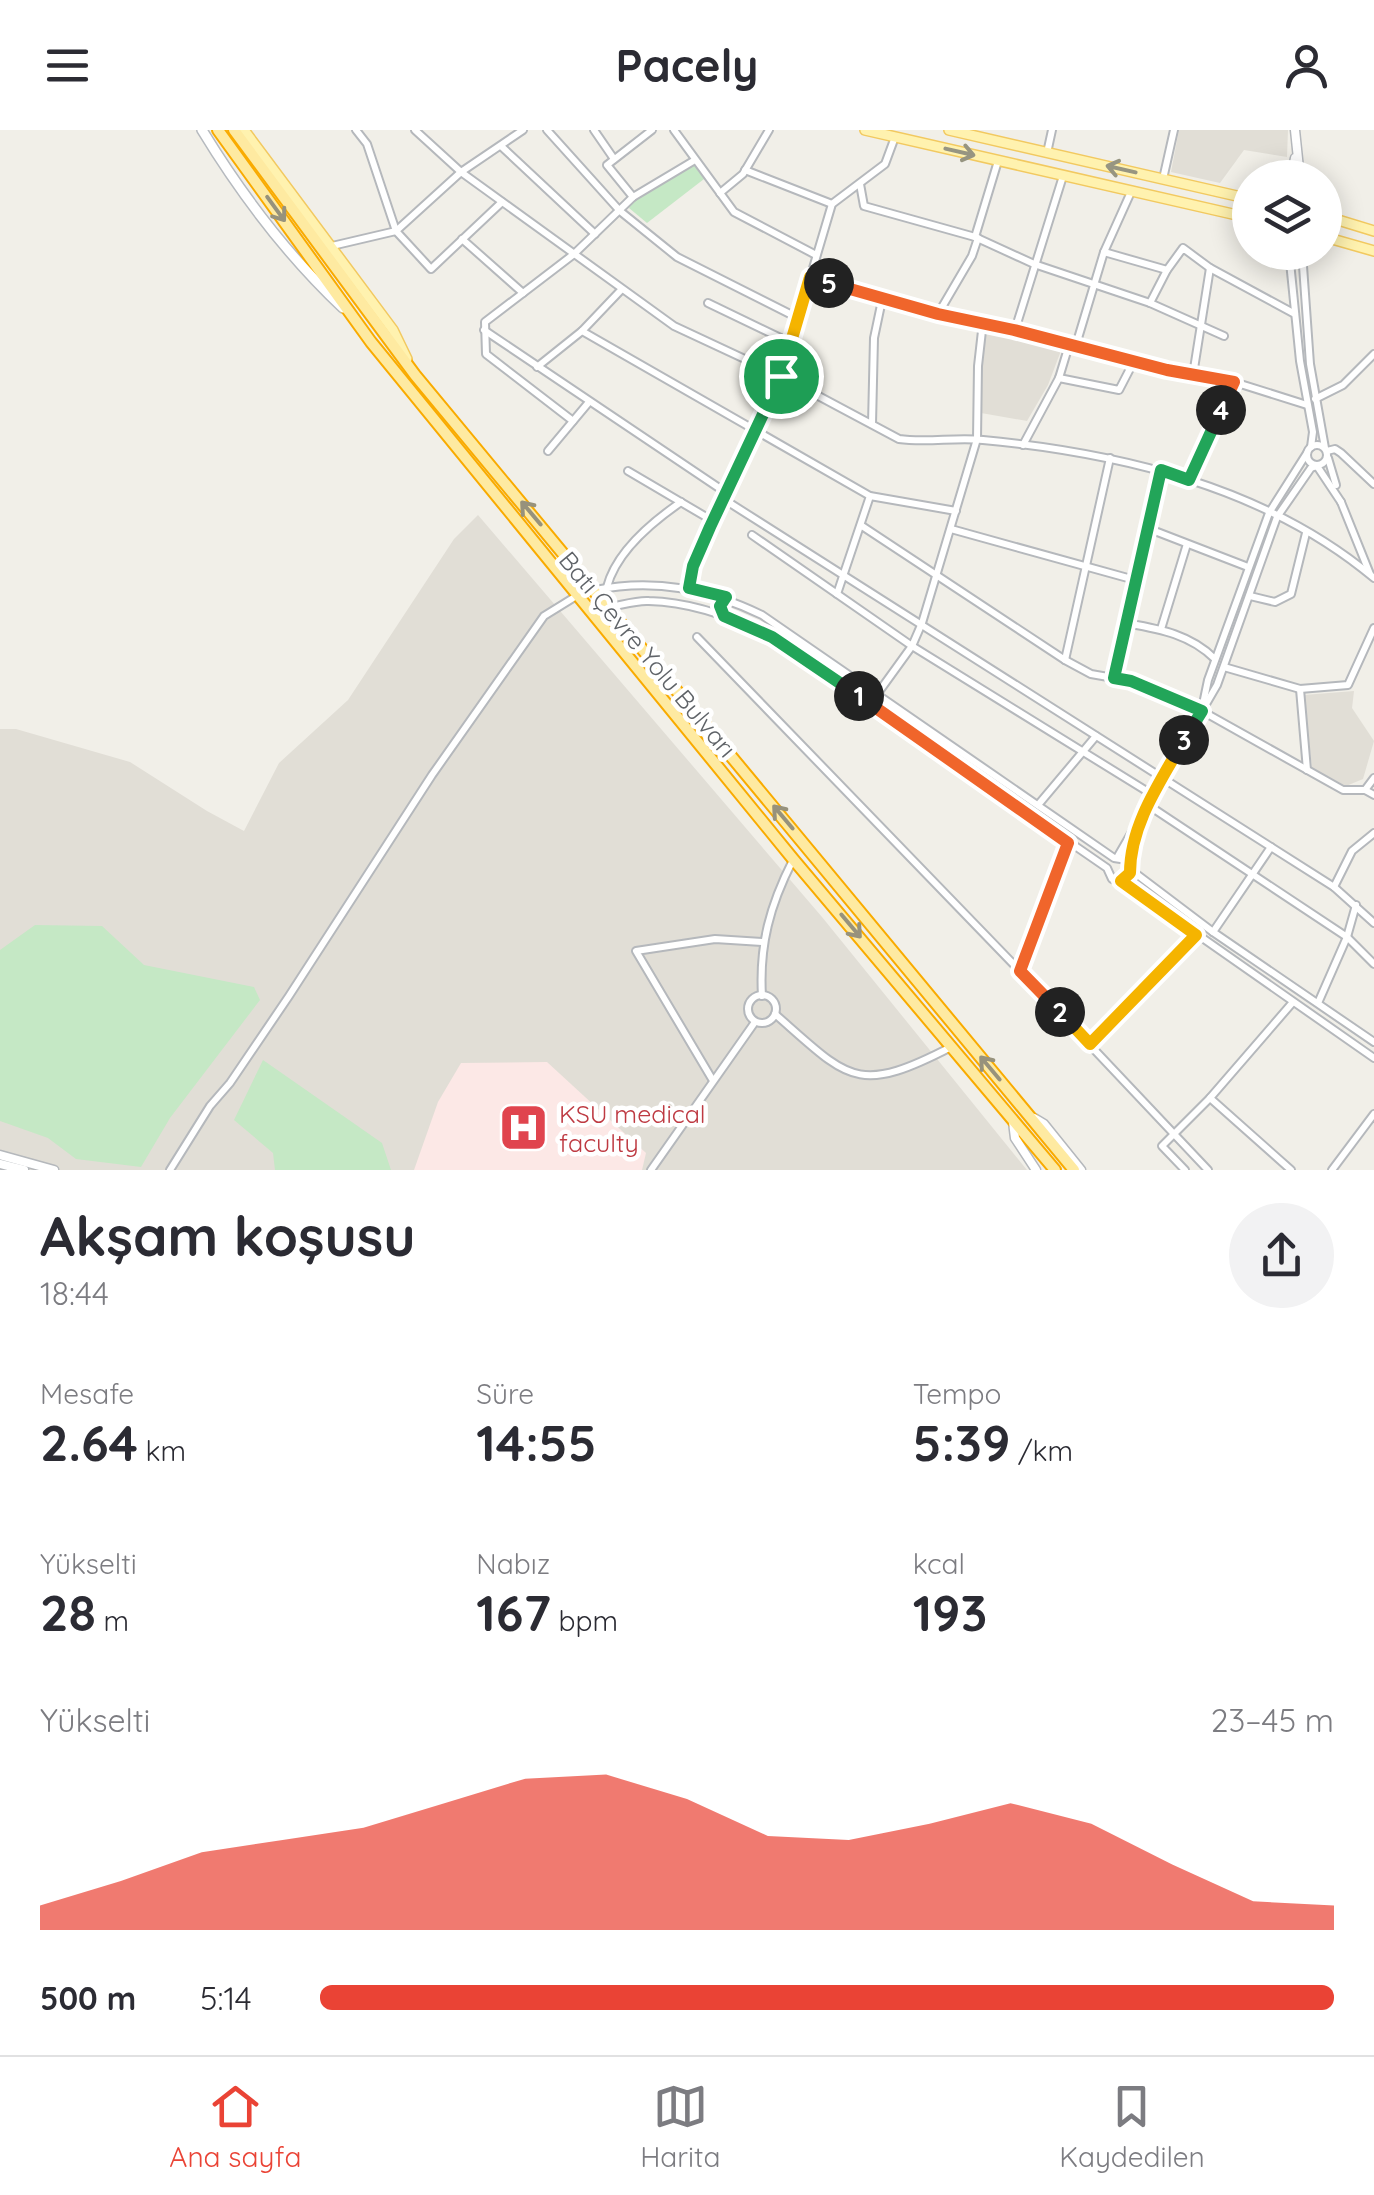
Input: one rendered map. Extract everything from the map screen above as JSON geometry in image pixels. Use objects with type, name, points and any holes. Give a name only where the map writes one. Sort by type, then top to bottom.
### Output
[{"type":"highway","name":"Batı Çevre Yolu Bulvarı","points":[[218,130],[360,324],[578,595],[1055,1170]]},
{"type":"highway","name":"Batı Çevre Yolu Bulvarı","points":[[234,130],[415,375],[601,589],[610,607],[1078,1170]]},
{"type":"main road","points":[[202,130],[222,163],[308,274],[360,324]]},
{"type":"main road","points":[[244,130],[393,330],[415,375]]},
{"type":"main road","points":[[865,130],[1232,214]]},
{"type":"main road","points":[[949,130],[1232,195]]},
{"type":"main road","points":[[1342,221],[1374,231]]},
{"type":"main road","points":[[1342,242],[1374,251]]},
{"type":"street","points":[[356,130],[367,144],[396,230],[431,269],[502,202]]},
{"type":"street","points":[[414,130],[461,172],[674,326],[781,376],[899,439],[978,439],[1110,458],[1161,470],[1273,515],[1372,576]]},
{"type":"street","points":[[332,246],[396,230],[461,172],[523,130]]},
{"type":"street","points":[[546,130],[620,212],[677,257],[796,317]]},
{"type":"street","points":[[594,130],[614,159]]},
{"type":"street","points":[[633,197],[607,165],[652,130]]},
{"type":"street","points":[[674,130],[734,212],[816,255]]},
{"type":"street","points":[[720,193],[745,170],[769,130]]},
{"type":"street","points":[[1047,152],[1052,130]]},
{"type":"street","points":[[1163,179],[1174,130]]},
{"type":"street","points":[[1295,130],[1297,160]]},
{"type":"street","points":[[689,588],[693,566],[781,376],[832,204],[886,164],[895,137]]},
{"type":"street","points":[[501,146],[596,234]]},
{"type":"street","points":[[1295,160],[1296,154]]},
{"type":"street","points":[[573,421],[486,354],[485,322],[574,254],[633,197],[695,160]]},
{"type":"street","points":[[938,314],[972,256],[998,160]]},
{"type":"street","points":[[745,170],[832,204]]},
{"type":"street","points":[[1014,330],[1064,176]]},
{"type":"street","points":[[860,184],[864,206],[976,237],[1034,264],[1150,303],[1224,336]]},
{"type":"street","points":[[1023,445],[1059,378],[1104,252],[1132,192]]},
{"type":"street","points":[[462,239],[523,293]]},
{"type":"street","points":[[1150,303],[1183,248],[1210,268],[1296,314]]},
{"type":"street","points":[[1104,252],[1167,270]]},
{"type":"street","points":[[1193,375],[1210,268]]},
{"type":"street","points":[[1202,711],[1215,659],[1248,567],[1309,450],[1313,432],[1291,270]]},
{"type":"street","points":[[1302,270],[1315,399],[1327,452],[1341,502],[1372,576]]},
{"type":"street","points":[[810,277],[882,300],[1234,382],[1307,405]]},
{"type":"street","points":[[536,367],[582,330],[621,290]]},
{"type":"street","points":[[872,424],[874,338],[882,300]]},
{"type":"street","points":[[708,304],[789,342]]},
{"type":"street","points":[[878,693],[912,646],[922,623],[978,439],[978,366],[983,322]]},
{"type":"street","points":[[484,330],[726,497],[1334,887],[1374,923]]},
{"type":"street","points":[[582,330],[870,496],[956,511]]},
{"type":"street","points":[[1315,399],[1343,385],[1374,354]]},
{"type":"street","points":[[1059,378],[1119,390],[1134,361]]},
{"type":"street","points":[[1189,480],[1234,382]]},
{"type":"street","points":[[548,451],[589,402]]},
{"type":"street","points":[[1309,450],[1320,445],[1327,452]]},
{"type":"street","points":[[1309,450],[1310,463],[1317,466],[1341,502]]},
{"type":"street","points":[[1107,868],[1138,825],[1224,667],[1273,515],[1327,452],[1341,453],[1374,484]]},
{"type":"street","points":[[1065,660],[1110,458]]},
{"type":"street","points":[[1114,678],[1161,470]]},
{"type":"street","points":[[628,471],[713,521]]},
{"type":"street","points":[[837,594],[870,496]]},
{"type":"street","points":[[601,589],[612,570],[656,520],[681,502]]},
{"type":"street","points":[[862,526],[1091,674],[1131,681],[1202,711],[1343,790],[1365,790],[1374,795]]},
{"type":"street","points":[[1146,528],[1248,567]]},
{"type":"street","points":[[951,529],[1135,580]]},
{"type":"street","points":[[1250,596],[1275,602],[1290,594],[1306,533]]},
{"type":"street","points":[[752,535],[912,646],[1153,796]]},
{"type":"street","points":[[1161,629],[1187,544]]},
{"type":"street","points":[[601,589],[623,584],[689,588],[726,597],[762,615],[1130,866],[1213,932],[1374,1042]]},
{"type":"street","points":[[170,1170],[432,776],[544,616],[578,595]]},
{"type":"street","points":[[724,616],[720,606],[726,597]]},
{"type":"street","points":[[610,607],[647,600],[724,616],[772,637],[1107,868],[1112,879],[1121,881],[1374,1058]]},
{"type":"street","points":[[1126,624],[1161,629],[1200,644],[1215,659]]},
{"type":"street","points":[[1224,667],[1300,689],[1348,685],[1374,628]]},
{"type":"street","points":[[697,638],[1208,1170]]},
{"type":"street","points":[[1300,689],[1308,771]]},
{"type":"street","points":[[1038,806],[1096,736]]},
{"type":"street","points":[[1365,790],[1374,778]]},
{"type":"street","points":[[1148,805],[1346,937],[1374,964]]},
{"type":"street","points":[[1121,881],[1130,866],[1138,825]]},
{"type":"street","points":[[1334,887],[1352,851],[1374,832]]},
{"type":"street","points":[[1020,971],[1068,843]]},
{"type":"street","points":[[1213,932],[1271,847]]},
{"type":"street","points":[[762,996],[762,942],[770,910],[793,858]]},
{"type":"street","points":[[1318,1003],[1356,905]]},
{"type":"street","points":[[1090,1044],[1196,935]]},
{"type":"street","points":[[712,1078],[636,951],[715,939],[762,942]]},
{"type":"street","points":[[775,1014],[764,1023],[755,1022],[749,1006],[754,998],[762,996],[773,1002],[775,1014],[829,1063],[854,1075],[881,1076],[953,1046]]},
{"type":"street","points":[[1185,1170],[1162,1146],[1210,1098],[1292,1002]]},
{"type":"street","points":[[651,1170],[755,1022]]},
{"type":"street","points":[[1210,1098],[1291,1170]]},
{"type":"street","points":[[1332,1170],[1374,1114]]},
{"type":"street","points":[[1012,1118],[1015,1138],[1036,1170]]},
{"type":"street","points":[[0,1154],[54,1170]]},
{"type":"street","points":[[0,1164],[24,1170]]},
{"type":"shaded area","points":[[1179,130],[1288,130],[1287,157],[1244,150],[1237,160],[1232,160],[1232,166],[1220,183],[1171,172]]},
{"type":"shaded area","points":[[990,328],[1060,344],[1062,348],[1048,385],[1027,421],[981,413],[980,367],[985,332]]},
{"type":"shaded area","points":[[478,515],[822,917],[1027,1170],[0,1170],[0,729],[16,729],[130,762],[244,831],[279,763],[348,700],[454,539]]},
{"type":"shaded area","points":[[1354,691],[1352,708],[1374,741],[1363,779],[1346,786],[1312,768],[1304,695]]},
{"type":"shaded area","name":"KSU medical faculty","points":[[547,1062],[646,1153],[642,1170],[414,1170],[438,1102],[461,1063]]},
{"type":"green space","points":[[694,165],[704,179],[647,223],[629,208],[633,200]]},
{"type":"green space","points":[[35,925],[102,926],[144,965],[254,987],[260,1000],[170,1118],[141,1167],[76,1159],[48,1138],[0,1121],[0,950]]},
{"type":"green space","points":[[263,1060],[382,1143],[391,1170],[275,1170],[273,1153],[234,1120]]},
{"type":"place","name":"KSU medical faculty","points":[[524,1127]]},
{"type":"route","points":[[810,277],[938,314],[1167,370],[1234,382],[1189,480],[1161,470],[1114,678],[1131,681],[1202,711],[1138,825],[1130,873],[1121,881],[1196,935],[1090,1044],[1020,971],[1068,843],[804,658],[744,622],[724,616],[720,606],[726,597],[689,588],[693,566],[781,376],[810,277]]}]
